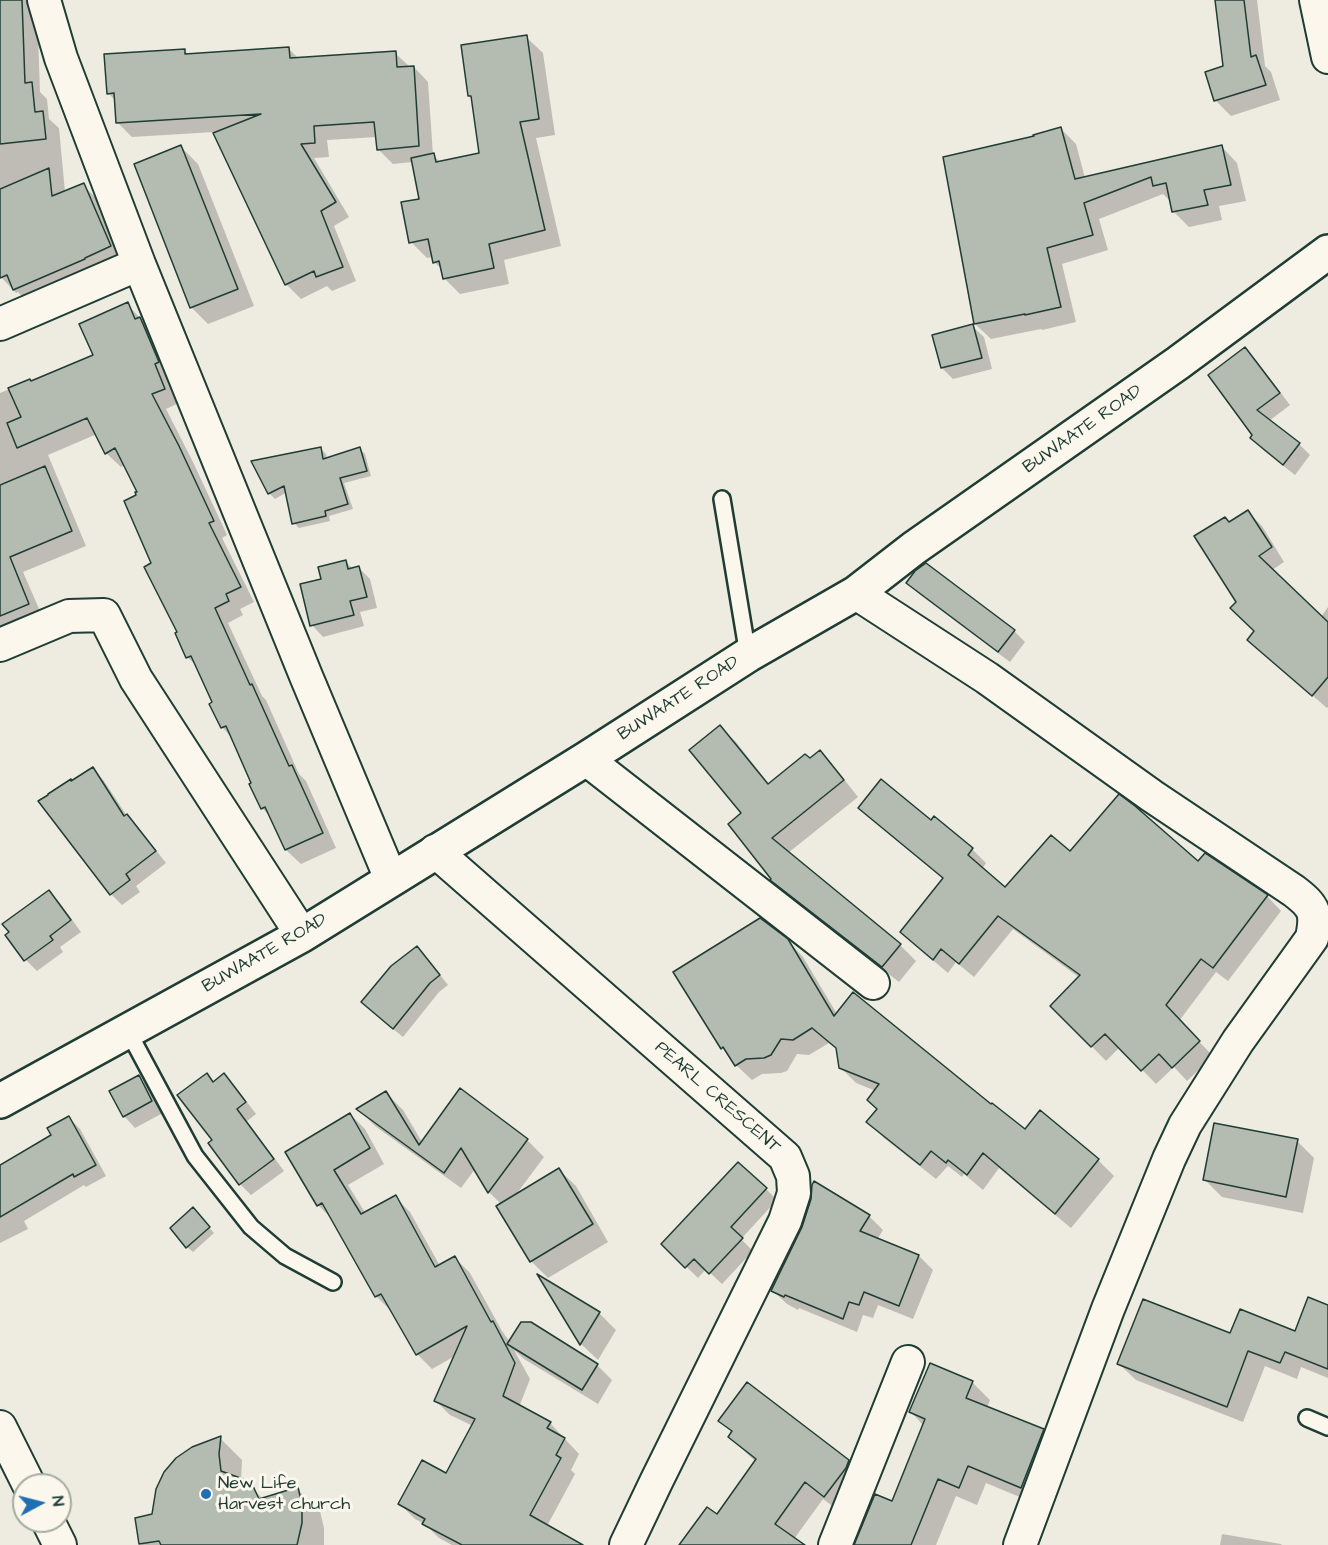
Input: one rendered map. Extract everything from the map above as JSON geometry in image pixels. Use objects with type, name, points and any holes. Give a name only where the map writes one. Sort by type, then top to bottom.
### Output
[{"type":"street","points":[[44,0],[61,58],[139,264],[391,879]]},
{"type":"street","points":[[1316,0],[1328,57]]},
{"type":"street","name":"BUWAATE ROAD","points":[[0,1101],[302,935],[586,759],[748,655],[856,593],[914,548],[1178,363],[1328,252]]},
{"type":"street","points":[[0,324],[139,264]]},
{"type":"street","points":[[856,593],[987,678],[1152,796],[1294,891],[1314,910],[1315,926],[1312,938],[1238,1041],[1185,1125],[1169,1159],[1108,1309],[1020,1545]]},
{"type":"street","points":[[0,645],[69,616],[104,615],[136,679],[302,935]]},
{"type":"street","points":[[586,759],[873,983]]},
{"type":"street","name":"PEARL CRESCENT","points":[[435,851],[785,1157],[793,1176],[794,1192],[785,1221],[626,1545]]},
{"type":"street","points":[[835,1545],[908,1362]]},
{"type":"street","points":[[0,1427],[23,1473]]},
{"type":"lane","points":[[722,499],[748,655]]},
{"type":"lane","points":[[128,1030],[195,1156],[251,1227],[285,1256],[333,1282]]},
{"type":"lane","points":[[1307,1418],[1328,1427]]},
{"type":"building","points":[[0,0],[22,0],[25,83],[32,82],[35,112],[43,111],[46,139],[0,144]]},
{"type":"building","points":[[1215,0],[1244,0],[1251,57],[1256,55],[1266,85],[1214,101],[1205,72],[1223,66]]},
{"type":"building","points":[[527,35],[539,119],[520,122],[545,230],[489,244],[494,268],[443,279],[439,261],[433,263],[428,239],[409,243],[401,202],[419,199],[411,158],[434,153],[436,162],[479,153],[461,45]]},
{"type":"building","points":[[289,47],[290,58],[396,51],[397,67],[414,66],[419,146],[377,150],[374,122],[314,126],[315,143],[301,144],[336,202],[321,211],[343,267],[316,277],[314,271],[285,285],[213,133],[261,114],[116,123],[114,93],[107,94],[104,54],[185,49],[185,54]]},
{"type":"building","points":[[1061,127],[1075,179],[1222,145],[1231,185],[1204,190],[1208,205],[1172,212],[1166,183],[1153,186],[1151,177],[1084,203],[1093,235],[1047,248],[1061,307],[974,324],[943,157],[1034,136]]},
{"type":"building","points":[[181,145],[238,289],[190,308],[134,164]]},
{"type":"building","points":[[49,168],[52,196],[84,183],[111,246],[13,290],[7,275],[0,278],[0,189]]},
{"type":"building","points":[[128,302],[135,319],[140,317],[159,362],[155,364],[165,389],[152,394],[214,521],[209,523],[241,587],[226,594],[229,601],[215,608],[323,833],[285,850],[265,807],[261,809],[226,726],[221,728],[209,704],[212,702],[191,656],[186,658],[175,633],[177,632],[144,567],[151,563],[124,501],[136,495],[135,492],[137,492],[115,448],[105,454],[87,418],[17,448],[7,423],[21,417],[8,388],[93,355],[79,324]]},
{"type":"building","points":[[973,324],[982,358],[941,368],[932,335]]},
{"type":"building","points":[[1245,347],[1280,393],[1257,410],[1300,443],[1283,465],[1250,438],[1252,435],[1208,375]]},
{"type":"building","points":[[321,447],[323,459],[360,447],[367,471],[340,478],[348,504],[325,511],[326,516],[292,524],[284,486],[268,494],[251,461]]},
{"type":"building","points":[[45,466],[72,531],[10,557],[29,604],[0,616],[0,485]]},
{"type":"building","points":[[1248,510],[1272,547],[1259,556],[1328,622],[1328,677],[1312,696],[1247,640],[1254,631],[1230,608],[1236,602],[1194,536],[1225,517],[1229,522]]},
{"type":"building","points":[[346,560],[348,569],[359,566],[367,597],[350,601],[354,615],[310,626],[300,584],[321,579],[318,567]]},
{"type":"building","points":[[926,563],[1015,630],[998,652],[906,583],[915,571]]},
{"type":"building","points":[[720,725],[768,784],[805,754],[810,758],[820,750],[844,780],[772,838],[901,944],[882,967],[770,880],[728,824],[741,813],[689,750]]},
{"type":"building","points":[[93,767],[124,816],[127,814],[156,851],[126,874],[130,880],[110,895],[38,801]]},
{"type":"building","points":[[881,779],[931,820],[934,816],[973,848],[968,855],[1005,887],[1051,835],[1070,851],[1119,794],[1198,861],[1205,853],[1268,895],[1213,968],[1201,959],[1166,1005],[1200,1041],[1172,1068],[1159,1054],[1141,1071],[1105,1034],[1091,1047],[1050,1006],[1080,975],[998,916],[959,964],[941,949],[933,960],[900,932],[943,878],[858,808]]},
{"type":"building","points":[[49,890],[71,920],[50,936],[53,940],[24,961],[5,935],[9,932],[2,924]]},
{"type":"building","points":[[760,918],[788,939],[834,1016],[853,992],[1025,1129],[1040,1110],[1099,1159],[1055,1214],[983,1153],[967,1175],[948,1160],[946,1163],[931,1151],[920,1165],[866,1122],[877,1109],[867,1100],[879,1084],[839,1068],[836,1048],[812,1028],[793,1040],[781,1039],[771,1055],[764,1058],[746,1059],[735,1066],[723,1047],[721,1049],[673,972]]},
{"type":"building","points":[[417,946],[440,975],[430,983],[393,1029],[361,1002],[391,966]]},
{"type":"building","points":[[207,1073],[213,1082],[224,1073],[246,1102],[237,1109],[274,1159],[239,1185],[208,1143],[212,1140],[177,1095]]},
{"type":"building","points":[[139,1075],[152,1101],[123,1117],[109,1091]]},
{"type":"building","points":[[460,1088],[528,1139],[488,1193],[461,1148],[444,1173],[356,1109],[386,1091],[419,1145]]},
{"type":"building","points":[[350,1113],[370,1148],[334,1170],[361,1214],[396,1195],[435,1267],[455,1256],[515,1363],[503,1396],[551,1422],[547,1428],[565,1438],[556,1455],[561,1458],[530,1515],[583,1545],[462,1545],[422,1524],[425,1519],[398,1504],[422,1460],[446,1473],[475,1419],[434,1401],[467,1326],[416,1355],[381,1294],[375,1297],[322,1203],[317,1206],[285,1152]]},
{"type":"building","points":[[69,1116],[96,1165],[74,1177],[73,1174],[0,1217],[0,1165],[51,1135],[47,1128]]},
{"type":"building","points":[[1214,1123],[1298,1139],[1286,1197],[1203,1180]]},
{"type":"building","points":[[738,1162],[767,1188],[731,1227],[743,1238],[709,1274],[694,1259],[685,1268],[661,1244]]},
{"type":"building","points":[[559,1168],[593,1224],[530,1262],[496,1206]]},
{"type":"building","points":[[814,1181],[870,1215],[860,1231],[919,1255],[899,1306],[864,1292],[859,1305],[849,1302],[843,1319],[771,1291],[802,1227]]},
{"type":"building","points":[[193,1207],[210,1227],[186,1248],[170,1228]]},
{"type":"building","points":[[537,1274],[600,1312],[580,1345]]},
{"type":"building","points":[[1308,1297],[1328,1305],[1328,1369],[1285,1352],[1280,1363],[1248,1351],[1227,1407],[1117,1364],[1143,1299],[1230,1333],[1240,1309],[1295,1331]]},
{"type":"building","points":[[521,1322],[531,1322],[598,1364],[582,1390],[507,1344]]},
{"type":"building","points":[[930,1363],[973,1381],[966,1398],[1044,1429],[1021,1488],[968,1466],[959,1488],[938,1479],[911,1545],[854,1545],[875,1494],[892,1501],[925,1419],[909,1412]]},
{"type":"building","points":[[747,1382],[849,1460],[846,1468],[824,1497],[805,1482],[775,1524],[805,1545],[679,1545],[707,1507],[717,1514],[756,1459],[728,1437],[732,1431],[718,1421]]},
{"type":"building","name":"New Life Harvest church","points":[[221,1436],[219,1454],[221,1471],[243,1479],[253,1486],[259,1499],[298,1487],[302,1505],[302,1523],[297,1545],[161,1545],[159,1541],[139,1544],[135,1518],[152,1514],[156,1489],[164,1472],[176,1458],[192,1447]]},
{"type":"place","name":"New Life Harvest church","points":[[206,1494]]}]
